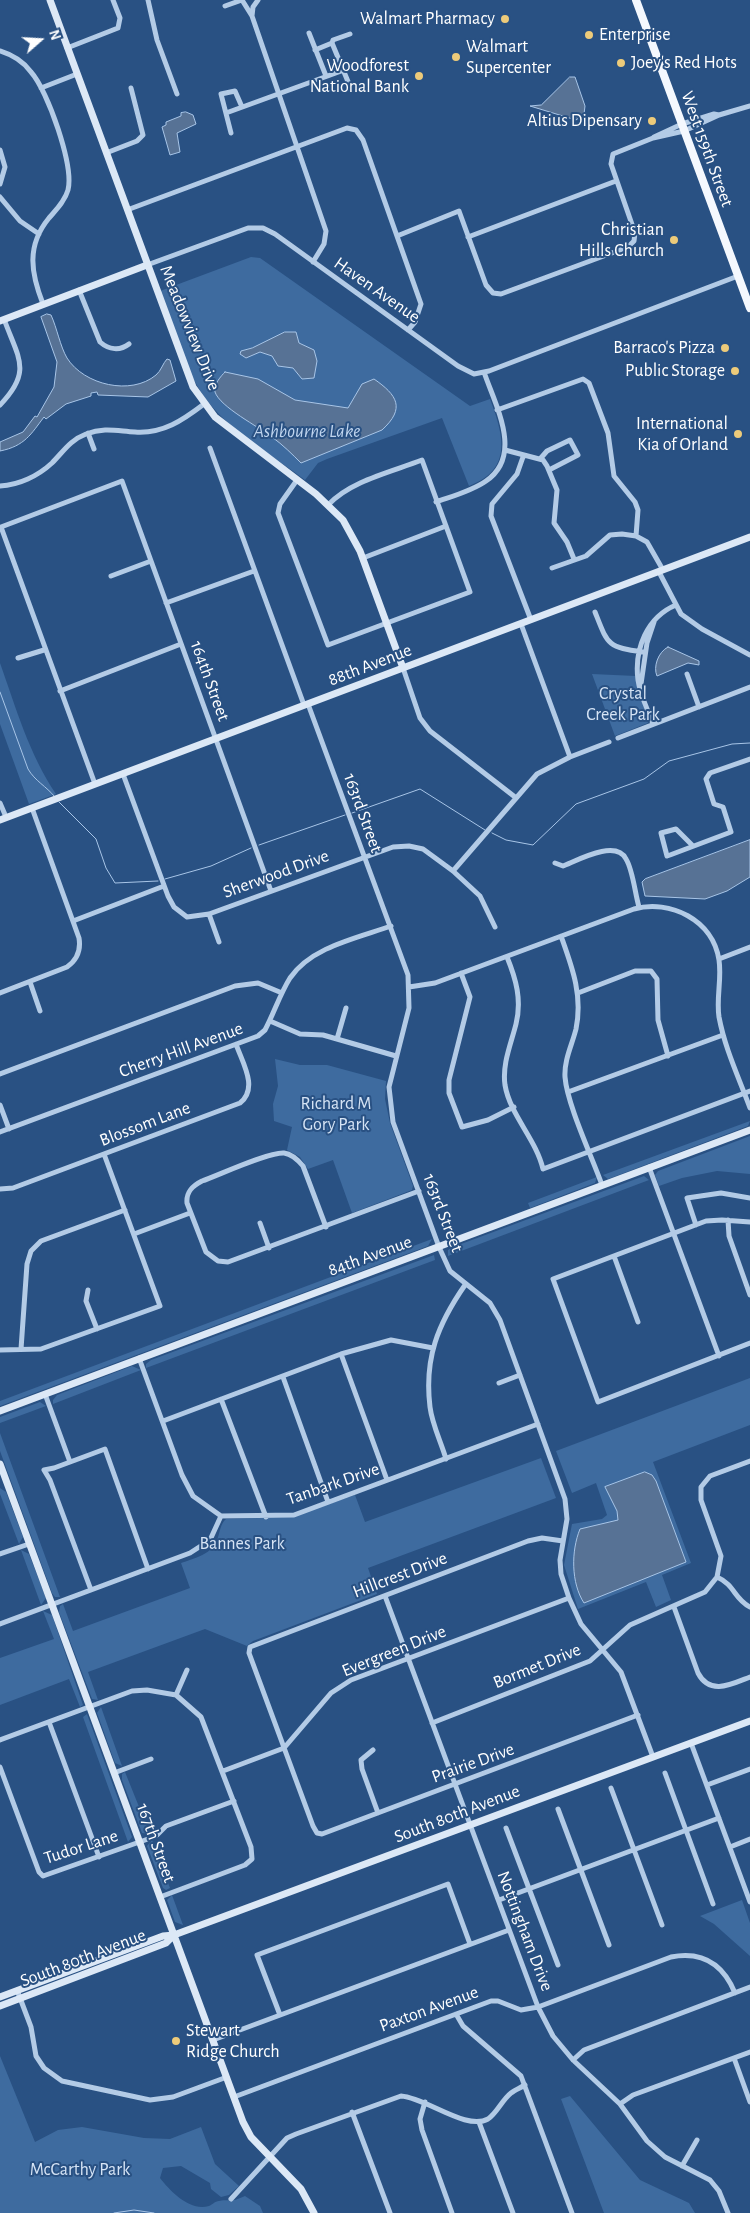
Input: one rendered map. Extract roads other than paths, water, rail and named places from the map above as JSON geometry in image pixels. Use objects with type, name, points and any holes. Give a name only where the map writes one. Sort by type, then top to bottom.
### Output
[{"type":"main road","name":"West 159th Street","points":[[636,0],[750,308]]},
{"type":"street","name":"Meadowview Drive","points":[[50,0],[188,375],[204,404],[223,423],[298,480],[328,505],[342,520],[363,558],[403,668]]},
{"type":"street","points":[[67,48],[113,32],[118,28],[120,18],[113,0]]},
{"type":"street","points":[[148,0],[157,40],[177,94]]},
{"type":"street","points":[[225,6],[242,0],[252,16],[326,231],[324,244],[312,262]]},
{"type":"street","points":[[252,16],[253,7],[258,0]]},
{"type":"street","points":[[309,33],[326,76]]},
{"type":"street","points":[[315,50],[332,43],[333,40],[350,34]]},
{"type":"street","points":[[332,43],[349,84]]},
{"type":"street","points":[[0,52],[16,58],[32,73],[41,88],[67,157],[70,174],[68,192],[39,234],[32,257],[32,273],[43,304]]},
{"type":"street","points":[[226,113],[344,70]]},
{"type":"street","points":[[41,88],[77,74]]},
{"type":"street","points":[[106,153],[137,141],[143,135],[131,88]]},
{"type":"street","points":[[231,133],[220,96],[230,90],[235,91],[242,107]]},
{"type":"street","points":[[397,236],[459,211],[486,285],[493,293],[501,294],[628,247],[634,241],[635,233],[611,164],[613,154],[718,115],[750,106]]},
{"type":"street","points":[[127,210],[347,128],[356,130],[363,140],[421,304],[415,322],[408,330]]},
{"type":"street","points":[[0,150],[5,167],[0,184]]},
{"type":"street","points":[[468,237],[616,181]]},
{"type":"street","points":[[0,198],[20,221],[39,234]]},
{"type":"street","name":"Haven Avenue","points":[[2,320],[241,230],[256,228],[275,234],[458,366],[474,374],[484,372]]},
{"type":"street","points":[[436,502],[486,482],[497,472],[505,450],[505,432],[484,372],[738,276]]},
{"type":"street","points":[[79,290],[100,342],[114,349],[120,349],[129,344]]},
{"type":"street","points":[[0,405],[21,374],[20,363],[2,320]]},
{"type":"street","points":[[497,410],[583,379],[588,383],[608,433],[614,476],[635,502],[638,510],[636,536]]},
{"type":"street","points":[[0,486],[14,484],[34,476],[51,464],[72,441],[88,433],[109,429],[137,432],[156,431],[182,421],[204,404]]},
{"type":"street","points":[[88,433],[94,449]]},
{"type":"street","points":[[540,459],[547,451],[570,440],[578,455],[549,470]]},
{"type":"street","name":"163rd Street","points":[[210,448],[254,571],[404,962],[409,987],[409,1008],[389,1088],[391,1112],[439,1247],[450,1271],[465,1285],[490,1303],[496,1312],[566,1504],[567,1519],[560,1560],[561,1574],[569,1598],[580,1624],[621,1672],[653,1757]]},
{"type":"street","points":[[505,450],[523,457],[540,459],[549,470],[557,490],[554,522],[567,542],[574,559]]},
{"type":"street","points":[[523,457],[516,474],[492,504],[491,516],[531,620]]},
{"type":"street","points":[[298,480],[280,504],[278,513],[328,645],[470,592],[422,460],[353,487],[336,496],[328,505]]},
{"type":"street","name":"164th Street","points":[[0,527],[122,481],[272,890]]},
{"type":"street","points":[[363,558],[446,526]]},
{"type":"street","points":[[0,527],[95,784]]},
{"type":"street","points":[[552,568],[586,556],[610,535],[636,536],[647,542],[681,614],[702,629],[750,654]]},
{"type":"street","name":"88th Avenue","points":[[3,818],[750,538]]},
{"type":"street","points":[[111,576],[151,561]]},
{"type":"street","points":[[166,603],[254,571]]},
{"type":"street","points":[[653,724],[642,692],[638,672],[646,628],[655,619],[676,605]]},
{"type":"street","points":[[595,612],[606,639],[616,648],[643,652]]},
{"type":"street","points":[[520,624],[536,662],[570,757]]},
{"type":"street","points":[[60,691],[181,644]]},
{"type":"street","points":[[18,658],[44,650]]},
{"type":"street","points":[[403,668],[420,718],[430,731],[515,797]]},
{"type":"street","points":[[687,674],[699,707]]},
{"type":"street","points":[[618,738],[750,687]]},
{"type":"street","points":[[453,871],[515,797],[537,774],[570,757],[609,742]]},
{"type":"street","points":[[693,846],[676,830],[661,833],[667,856],[731,832],[723,807],[714,804],[707,783],[710,773],[750,758]]},
{"type":"street","name":"Sherwood Drive","points":[[123,774],[164,886],[174,907],[180,914],[187,917],[209,914],[364,856],[393,847],[409,846],[423,850],[453,871],[480,896],[495,927]]},
{"type":"street","points":[[0,803],[3,818]]},
{"type":"street","points":[[0,993],[67,967],[75,960],[80,944],[32,808]]},
{"type":"street","points":[[556,862],[562,866],[608,849],[618,851],[627,860],[639,907]]},
{"type":"street","points":[[73,921],[164,886]]},
{"type":"street","points":[[409,987],[435,983],[639,907],[667,907],[690,917],[707,932],[719,959],[718,1007],[723,1035],[747,1092],[750,1108]]},
{"type":"street","points":[[209,914],[219,942]]},
{"type":"street","name":"Cherry Hill Avenue","points":[[0,1132],[258,1036],[265,1030],[291,977],[311,958],[391,926]]},
{"type":"street","points":[[561,936],[574,973],[578,992],[576,1027],[566,1063],[568,1092],[602,1185]]},
{"type":"street","points":[[719,959],[750,947]]},
{"type":"street","points":[[507,957],[519,995],[517,1017],[504,1072],[505,1086],[543,1169],[747,1092]]},
{"type":"street","points":[[578,992],[635,971],[647,970],[654,974],[657,979],[658,1020],[668,1056]]},
{"type":"street","points":[[461,973],[470,997],[449,1080],[449,1093],[462,1127],[488,1120],[514,1108]]},
{"type":"street","points":[[30,982],[40,1011]]},
{"type":"street","points":[[0,1074],[235,986],[258,983],[282,993]]},
{"type":"street","points":[[337,1038],[346,1008]]},
{"type":"street","points":[[270,1021],[300,1034],[337,1038],[396,1056]]},
{"type":"street","points":[[568,1092],[723,1035]]},
{"type":"street","name":"Blossom Lane","points":[[0,1189],[10,1189],[242,1101],[249,1091],[250,1084],[236,1044]]},
{"type":"street","points":[[0,1105],[9,1129]]},
{"type":"street","name":"84th Avenue","points":[[0,1410],[750,1130]]},
{"type":"street","points":[[0,1350],[41,1349],[160,1306],[104,1154]]},
{"type":"street","points":[[326,1227],[305,1171],[297,1159],[288,1154],[272,1155],[194,1185],[187,1196],[190,1213],[204,1247],[218,1261],[233,1262],[326,1227],[419,1191]]},
{"type":"street","points":[[649,1167],[720,1356]]},
{"type":"street","points":[[696,1225],[687,1198],[721,1193],[750,1198]]},
{"type":"street","points":[[20,1349],[26,1264],[31,1251],[41,1242],[125,1210]]},
{"type":"street","points":[[134,1234],[190,1213]]},
{"type":"street","points":[[750,1222],[712,1220],[553,1279],[598,1402],[720,1356],[750,1342]]},
{"type":"street","points":[[728,1220],[729,1236],[750,1295]]},
{"type":"street","points":[[260,1223],[269,1248]]},
{"type":"street","points":[[614,1256],[638,1322]]},
{"type":"street","points":[[446,1459],[430,1409],[428,1379],[438,1331],[447,1311],[465,1285]]},
{"type":"street","points":[[88,1290],[86,1301],[97,1329]]},
{"type":"street","points":[[163,1421],[341,1354],[391,1340],[433,1348]]},
{"type":"street","points":[[341,1354],[387,1480]]},
{"type":"street","points":[[0,1624],[190,1553],[205,1545],[216,1531],[221,1516],[193,1496],[182,1474],[139,1358]]},
{"type":"street","points":[[499,1383],[520,1374]]},
{"type":"street","points":[[283,1377],[328,1502]]},
{"type":"street","points":[[45,1394],[70,1462]]},
{"type":"street","points":[[221,1399],[266,1517]]},
{"type":"street","name":"Tanbark Drive","points":[[221,1516],[266,1517],[294,1515],[538,1424]]},
{"type":"street","points":[[91,1590],[50,1480],[44,1470],[105,1449],[148,1568]]},
{"type":"street","points":[[750,1461],[710,1476],[701,1487],[701,1500],[720,1552],[717,1577],[729,1583],[740,1601],[750,1607]]},
{"type":"street","name":"167th Street","points":[[0,1464],[3,1483],[52,1604],[234,2097],[251,2136],[301,2190],[314,2213]]},
{"type":"street","name":"Hillcrest Drive","points":[[284,1748],[249,1649],[252,1645],[528,1541],[542,1538],[563,1541]]},
{"type":"street","points":[[0,1554],[29,1544]]},
{"type":"street","name":"Bormet Drive","points":[[432,1723],[590,1661],[630,1625],[702,1594],[717,1577]]},
{"type":"street","name":"Nottingham Drive","points":[[385,1596],[538,2007],[553,2036],[573,2060],[620,2104],[647,2141],[666,2157],[715,2184],[728,2213]]},
{"type":"street","name":"Evergreen Drive","points":[[223,1771],[284,1748],[331,1693],[351,1680],[569,1598]]},
{"type":"street","points":[[674,1607],[702,1679],[709,1685],[722,1687],[750,1677]]},
{"type":"street","points":[[176,1695],[186,1670]]},
{"type":"street","points":[[0,1740],[132,1691],[148,1690],[176,1695],[201,1717],[251,1847],[252,1859],[245,1864],[160,1897]]},
{"type":"street","name":"Prairie Drive","points":[[284,1748],[317,1833],[322,1834],[638,1715]]},
{"type":"street","points":[[49,1722],[99,1857]]},
{"type":"street","name":"South 80th Avenue","points":[[0,1997],[163,1936],[174,1936],[750,1722]]},
{"type":"street","points":[[691,1743],[750,1902]]},
{"type":"street","points":[[373,1750],[361,1760],[362,1769],[378,1814]]},
{"type":"street","points":[[114,1772],[150,1759]]},
{"type":"street","name":"Tudor Lane","points":[[0,1767],[41,1875],[47,1876],[140,1842],[157,1835],[166,1826],[234,1801]]},
{"type":"street","points":[[707,1785],[750,1769]]},
{"type":"street","points":[[665,1773],[713,1904]]},
{"type":"street","points":[[611,1788],[662,1925]]},
{"type":"street","points":[[558,1809],[609,1945]]},
{"type":"street","points":[[498,1900],[719,1818]]},
{"type":"street","points":[[506,1828],[558,1965]]},
{"type":"street","points":[[730,1847],[750,1839]]},
{"type":"street","points":[[280,2015],[257,1955],[448,1884],[470,1944]]},
{"type":"street","points":[[213,2040],[509,1930]]},
{"type":"street","name":"South 80th Avenue","points":[[0,2006],[166,1943],[174,1936]]},
{"type":"street","name":"Paxton Avenue","points":[[234,2097],[491,2001],[498,2001],[521,2010],[538,2007],[679,1956],[698,1956],[714,1963],[726,1976],[734,1993]]},
{"type":"street","points":[[573,2060],[584,2050],[750,1987]]},
{"type":"street","points":[[18,1990],[31,2027],[36,2056],[44,2068],[62,2081],[150,2100],[173,2097],[227,2077]]},
{"type":"street","points":[[456,2014],[462,2026],[515,2069],[525,2085],[572,2213]]},
{"type":"street","points":[[620,2104],[633,2095],[750,2052]]},
{"type":"street","points":[[734,2058],[750,2102]]},
{"type":"street","points":[[231,2199],[287,2138],[352,2112],[401,2096],[414,2097],[466,2121],[479,2122],[489,2118],[511,2093],[525,2085]]},
{"type":"street","points":[[424,2102],[420,2119],[422,2130],[452,2213]]},
{"type":"street","points":[[352,2112],[390,2213]]},
{"type":"street","points":[[479,2122],[513,2213]]},
{"type":"street","points":[[682,2166],[696,2140]]},
{"type":"water","points":[[570,77],[575,77],[585,106],[584,114],[576,120],[530,106],[541,105]]},
{"type":"water","points":[[186,112],[193,115],[196,124],[177,133],[180,152],[170,155],[162,127],[166,125],[166,122]]},
{"type":"water","points":[[47,314],[51,315],[67,358],[85,375],[96,381],[121,386],[134,385],[156,375],[167,359],[170,360],[176,381],[148,397],[98,395],[97,392],[91,393],[91,396],[66,404],[46,419],[44,417],[31,434],[21,443],[0,451],[0,442],[23,432],[35,416],[37,417],[54,387],[57,362],[41,317]]},
{"type":"water","points":[[285,332],[296,332],[299,343],[314,350],[317,361],[314,378],[302,379],[293,368],[278,366],[272,356],[260,352],[246,358],[240,354],[241,351],[252,348]]},
{"type":"water","name":"Ashbourne Lake","points":[[225,372],[258,379],[295,400],[348,408],[362,384],[374,379],[393,396],[396,408],[394,415],[382,430],[301,463],[276,440],[232,410],[218,398],[215,386]]},
{"type":"water","points":[[668,647],[699,661],[699,665],[688,663],[657,676],[657,660],[664,649]]},
{"type":"water","points":[[750,840],[750,877],[727,891],[705,899],[645,896],[642,882],[645,879]]},
{"type":"water","points":[[645,1472],[652,1475],[656,1481],[686,1562],[584,1603],[577,1586],[574,1567],[575,1547],[580,1529],[618,1520],[617,1511],[605,1487]]},
{"type":"waterway","points":[[0,692],[28,769],[55,797]]},
{"type":"waterway","points":[[492,833],[506,840],[533,845],[576,804],[644,779],[669,761],[732,744],[750,743]]},
{"type":"waterway","points":[[352,813],[420,789],[485,830]]},
{"type":"waterway","points":[[59,802],[96,839],[106,868],[115,883],[158,881]]},
{"type":"waterway","points":[[259,845],[345,815]]},
{"type":"waterway","points":[[165,879],[211,866],[251,848]]},
{"type":"waterway","points":[[114,2213],[134,2210],[154,2213]]},
{"type":"place","name":"Walmart Pharmacy","points":[[505,19]]},
{"type":"place","name":"Enterprise","points":[[589,35]]},
{"type":"place","name":"Walmart Supercenter","points":[[456,57]]},
{"type":"place","name":"Joey's Red Hots","points":[[621,63]]},
{"type":"place","name":"Woodforest National Bank","points":[[419,76]]},
{"type":"place","name":"Altius Dipensary","points":[[652,121]]},
{"type":"place","name":"Christian Hills Church","points":[[674,240]]},
{"type":"place","name":"Barraco's Pizza","points":[[725,348]]},
{"type":"place","name":"Public Storage","points":[[735,371]]},
{"type":"place","name":"International Kia of Orland","points":[[738,434]]},
{"type":"place","name":"Stewart Ridge Church","points":[[176,2041]]},
{"type":"park label","name":"Crystal Creek Park","points":[[623,704]]},
{"type":"park label","name":"Richard M Gory Park","points":[[336,1114]]},
{"type":"park label","name":"Bannes Park","points":[[242,1544]]},
{"type":"park label","name":"McCarthy Park","points":[[80,2170]]}]
